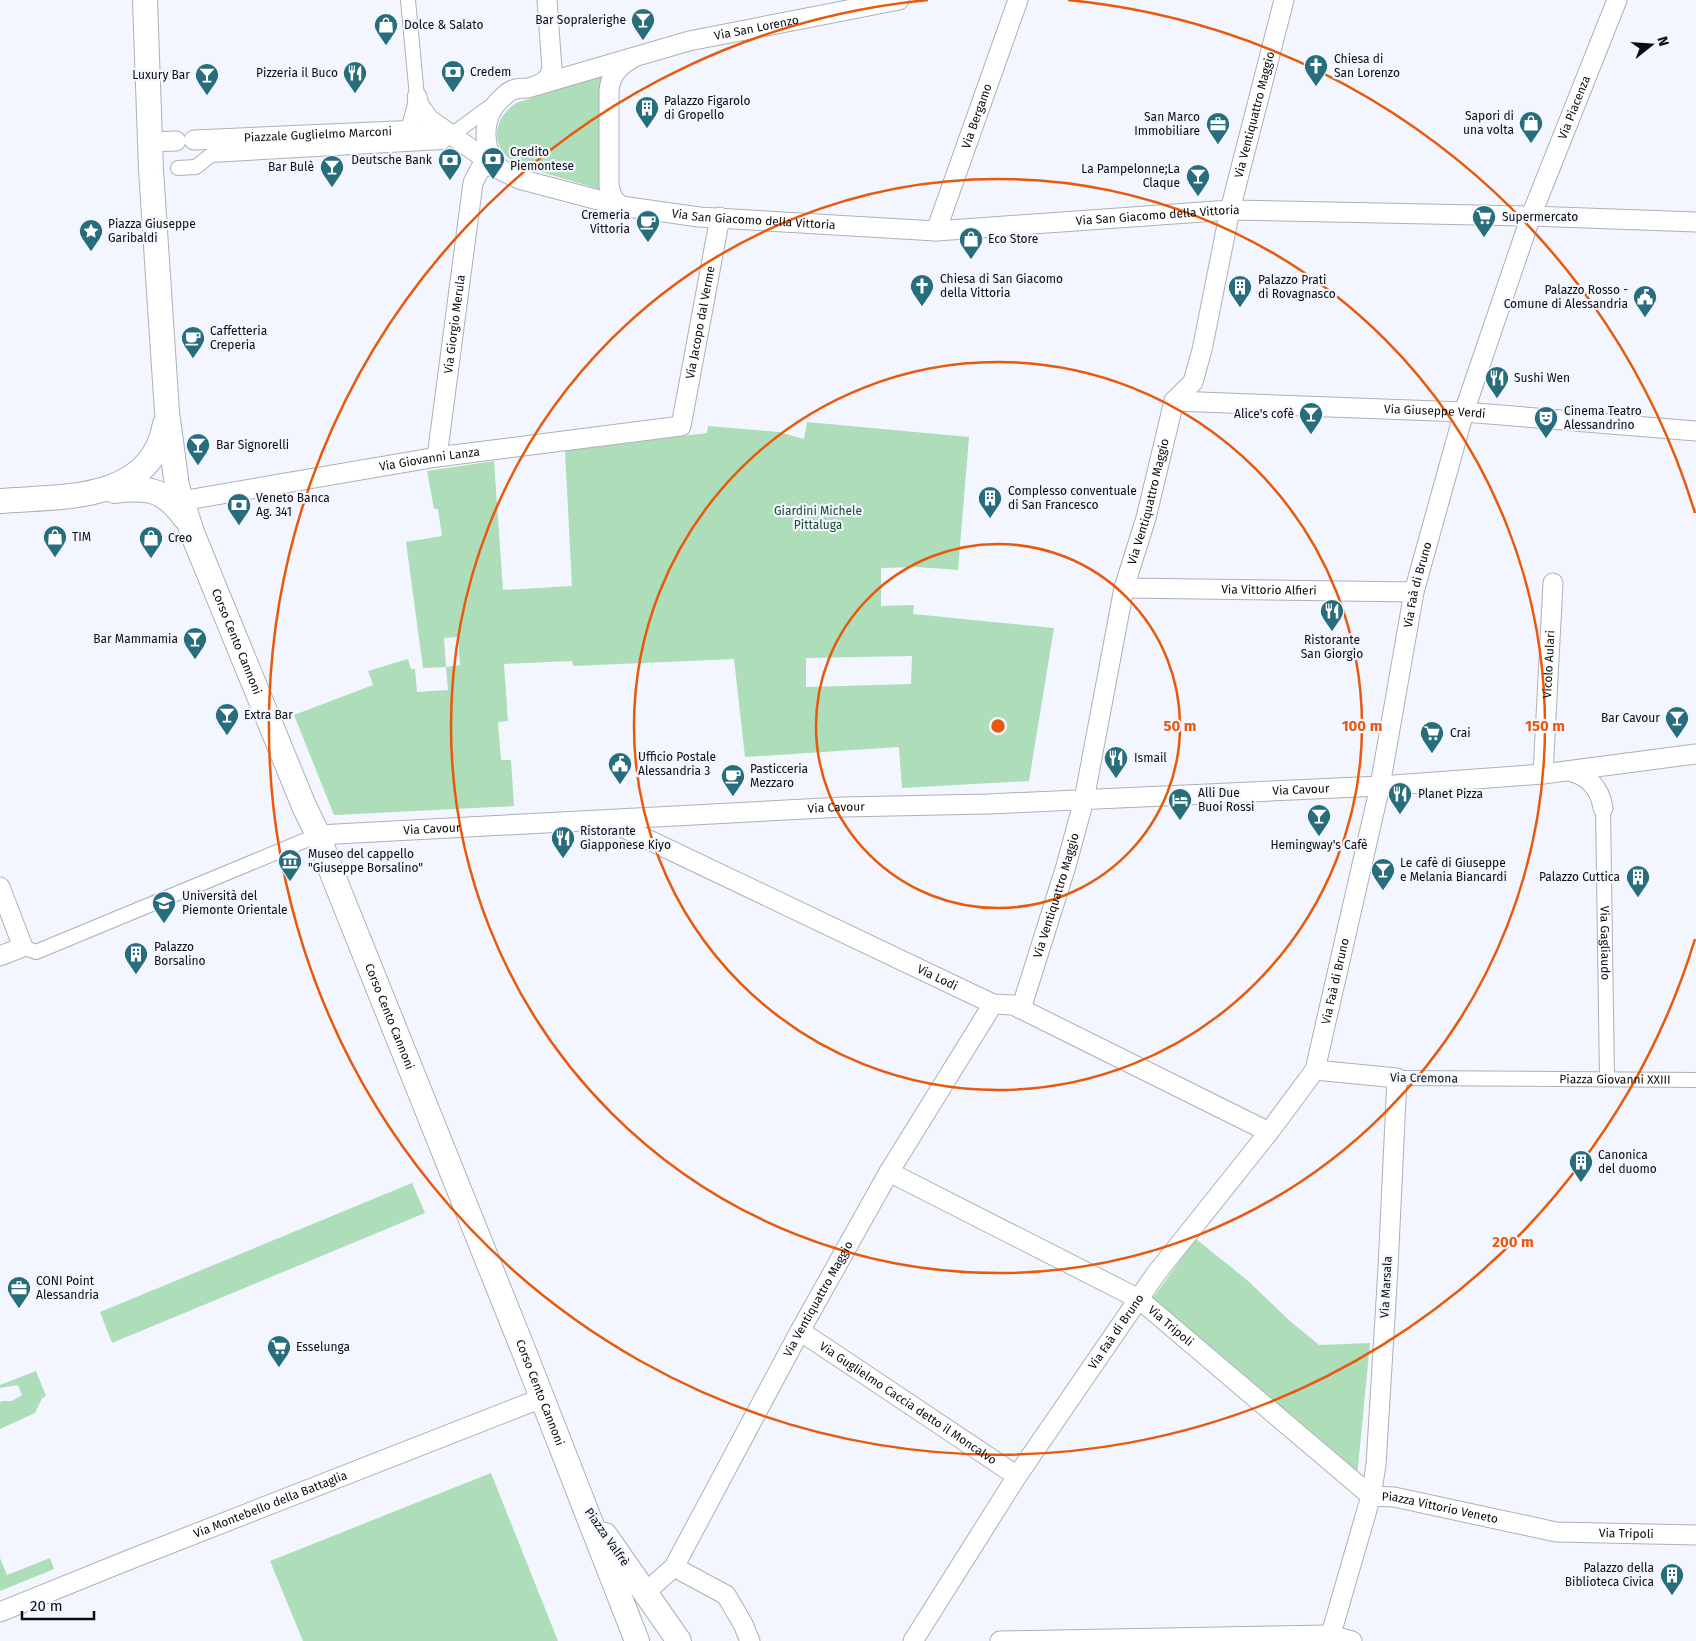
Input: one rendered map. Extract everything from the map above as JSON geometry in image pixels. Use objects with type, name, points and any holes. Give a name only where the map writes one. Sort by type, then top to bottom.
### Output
[{"type":"street","points":[[145,0],[150,142],[166,399],[172,457],[181,501],[191,529]]},
{"type":"street","points":[[408,0],[417,97],[426,116],[446,135],[487,165],[528,182],[621,206]]},
{"type":"street","points":[[446,135],[514,89],[528,88],[545,82],[551,72],[547,0]]},
{"type":"street","name":"Via San Lorenzo","points":[[528,88],[689,41],[899,0]]},
{"type":"street","name":"Via Bergamo","points":[[936,231],[1018,0]]},
{"type":"street","name":"Via Ventiquattro Maggio","points":[[1021,1009],[1066,866],[1084,800],[1124,588],[1146,518],[1174,401],[1193,382],[1202,350],[1230,210],[1284,0]]},
{"type":"street","name":"Via Piacenza","points":[[1531,216],[1617,0]]},
{"type":"street","points":[[621,206],[613,199],[609,186],[609,87],[619,67],[644,54]]},
{"type":"street","points":[[178,168],[196,167],[211,155],[406,137],[417,97]]},
{"type":"street","points":[[499,100],[488,117],[486,126],[487,145],[495,163],[510,175]]},
{"type":"street","points":[[446,135],[510,175]]},
{"type":"street","name":"Piazzale Guglielmo Marconi","points":[[150,142],[446,135]]},
{"type":"street","name":"Via Giorgio Merula","points":[[437,457],[473,183],[477,173],[487,165]]},
{"type":"street","name":"Via San Giacomo della Vittoria","points":[[621,206],[699,217],[936,231],[1230,210],[1531,216],[1696,222]]},
{"type":"street","name":"Via Faà di Bruno","points":[[913,1641],[1016,1476],[1155,1275],[1269,1132],[1315,1070],[1380,786],[1414,592],[1464,412],[1531,216]]},
{"type":"street","name":"Via Jacopo dal Verme","points":[[681,426],[720,218]]},
{"type":"street","points":[[90,494],[127,480],[152,459],[159,447],[164,429],[166,399]]},
{"type":"street","name":"Via Giuseppe Verdi","points":[[1174,401],[1464,412],[1696,431]]},
{"type":"street","name":"Via Giovanni Lanza","points":[[181,501],[437,457],[681,426]]},
{"type":"street","points":[[0,501],[90,494],[136,488],[152,490],[170,502],[183,515],[191,529]]},
{"type":"street","name":"Corso Cento Cannoni","points":[[191,529],[300,797],[318,835],[584,1505]]},
{"type":"street","name":"Vicolo Aulari","points":[[1543,774],[1553,583]]},
{"type":"street","name":"Via Vittorio Alfieri","points":[[1124,588],[1414,592]]},
{"type":"street","name":"Via Cavour","points":[[0,956],[23,947],[36,952],[318,835],[843,807],[1084,800],[1380,786],[1543,774],[1696,754]]},
{"type":"street","points":[[1567,771],[1584,776],[1593,784],[1600,794],[1603,808]]},
{"type":"street","name":"Via Gagliaudo","points":[[1603,808],[1607,1078]]},
{"type":"street","name":"Via Lodi","points":[[606,820],[993,1004],[1013,1005],[1269,1132]]},
{"type":"street","points":[[0,887],[23,947]]},
{"type":"street","name":"Via Ventiquattro Maggio","points":[[646,1592],[674,1568],[800,1331],[889,1172],[993,1004]]},
{"type":"street","name":"Via Cremona","points":[[1315,1070],[1397,1078],[1534,1080]]},
{"type":"street","name":"Via Marsala","points":[[1371,1496],[1376,1466],[1397,1078]]},
{"type":"street","name":"Piazza Giovanni XXIII","points":[[1534,1080],[1607,1078],[1696,1080]]},
{"type":"street","name":"Via Tripoli","points":[[889,1172],[1139,1299],[1371,1496]]},
{"type":"street","name":"Via Guglielmo Caccia detto il Moncalvo","points":[[800,1331],[1016,1476]]},
{"type":"street","name":"Via Montebello della Battaglia","points":[[0,1612],[542,1398]]},
{"type":"street","name":"Piazza Vittorio Veneto","points":[[1329,1638],[1371,1496],[1394,1497],[1556,1532]]},
{"type":"street","name":"Piazza Valfrè","points":[[584,1505],[679,1641]]},
{"type":"street","name":"Piazza Valfrè","points":[[584,1505],[638,1641]]},
{"type":"street","name":"Via Tripoli","points":[[1556,1532],[1696,1535]]},
{"type":"street","points":[[674,1568],[726,1595],[743,1624],[750,1641]]},
{"type":"street","points":[[1000,1641],[1329,1638],[1352,1641]]},
{"type":"green space","points":[[603,75],[602,190],[521,166],[504,153],[499,145],[498,128],[501,119],[516,103]]},
{"type":"green space","name":"Giardini Michele Pittaluga","points":[[807,422],[969,437],[958,570],[917,567],[881,568],[881,606],[914,605],[913,614],[1054,628],[1029,781],[902,788],[899,747],[745,757],[734,659],[573,666],[572,661],[504,664],[508,721],[498,722],[501,760],[511,760],[514,806],[334,815],[294,715],[373,685],[368,671],[408,659],[411,669],[415,669],[417,692],[448,690],[446,667],[423,668],[406,542],[442,536],[438,509],[434,509],[427,471],[494,461],[503,590],[572,586],[565,451],[707,433],[708,426],[779,432],[804,439]],"holes":[[[458,637],[460,665],[446,667],[444,638]],[[912,656],[911,684],[806,687],[806,658]]]},
{"type":"green space","points":[[412,1183],[425,1213],[112,1343],[100,1312]]},
{"type":"green space","points":[[1196,1239],[1247,1280],[1290,1321],[1319,1345],[1370,1343],[1357,1477],[1152,1299]]},
{"type":"green space","points":[[36,1371],[46,1396],[42,1398],[35,1413],[0,1429],[0,1402],[12,1401],[22,1395],[18,1385],[0,1388],[0,1385]]},
{"type":"green space","points":[[491,1473],[558,1641],[303,1641],[270,1561]]},
{"type":"green space","points":[[0,1558],[7,1575],[50,1558],[54,1569],[0,1591]]},
{"type":"place","name":"Bar Sopralerighe","points":[[643,41]]},
{"type":"place","name":"Dolce & Salato","points":[[386,46]]},
{"type":"place","name":"Chiesa di San Lorenzo","points":[[1316,87]]},
{"type":"place","name":"Credem","points":[[453,93]]},
{"type":"place","name":"Pizzeria il Buco","points":[[355,94]]},
{"type":"place","name":"Luxury Bar","points":[[207,96]]},
{"type":"place","name":"Palazzo Figarolo di Gropello","points":[[647,129]]},
{"type":"place","name":"Sapori di una volta","points":[[1531,144]]},
{"type":"place","name":"San Marco Immobiliare","points":[[1218,145]]},
{"type":"place","name":"Credito Piemontese","points":[[493,180]]},
{"type":"place","name":"Deutsche Bank","points":[[450,181]]},
{"type":"place","name":"Bar Bulè","points":[[332,188]]},
{"type":"place","name":"La Pampelonne;La Claque","points":[[1198,197]]},
{"type":"place","name":"Supermercato","points":[[1484,238]]},
{"type":"place","name":"Cremeria Vittoria","points":[[648,243]]},
{"type":"place","name":"Piazza Giuseppe Garibaldi","points":[[91,252]]},
{"type":"place","name":"Eco Store","points":[[971,260]]},
{"type":"place","name":"Chiesa di San Giacomo della Vittoria","points":[[922,307]]},
{"type":"place","name":"Palazzo Prati di Rovagnasco","points":[[1240,308]]},
{"type":"place","name":"Palazzo Rosso - Comune di Alessandria","points":[[1645,318]]},
{"type":"place","name":"Caffetteria Creperia","points":[[193,359]]},
{"type":"place","name":"Sushi Wen","points":[[1497,399]]},
{"type":"place","name":"Alice's cofè","points":[[1311,435]]},
{"type":"place","name":"Cinema Teatro Alessandrino","points":[[1546,439]]},
{"type":"place","name":"Bar Signorelli","points":[[198,466]]},
{"type":"place","name":"Complesso conventuale di San Francesco","points":[[990,519]]},
{"type":"place","name":"Veneto Banca Ag. 341","points":[[239,526]]},
{"type":"place","name":"TIM","points":[[55,558]]},
{"type":"place","name":"Creo","points":[[151,559]]},
{"type":"place","name":"Ristorante San Giorgio","points":[[1332,632]]},
{"type":"place","name":"Bar Mammamia","points":[[195,660]]},
{"type":"place","name":"Extra Bar","points":[[227,736]]},
{"type":"place","name":"Bar Cavour","points":[[1677,739]]},
{"type":"place","name":"Crai","points":[[1432,754]]},
{"type":"place","name":"Ismail","points":[[1116,779]]},
{"type":"place","name":"Ufficio Postale Alessandria 3","points":[[620,785]]},
{"type":"place","name":"Pasticceria Mezzaro","points":[[733,797]]},
{"type":"place","name":"Planet Pizza","points":[[1400,815]]},
{"type":"place","name":"Alli Due Buoi Rossi","points":[[1180,821]]},
{"type":"place","name":"Hemingway's Cafè","points":[[1319,837]]},
{"type":"place","name":"Ristorante Giapponese Kiyo","points":[[563,859]]},
{"type":"place","name":"Museo del cappello \"Giuseppe Borsalino\"","points":[[290,882]]},
{"type":"place","name":"Le cafè di Giuseppe e Melania Biancardi","points":[[1383,891]]},
{"type":"place","name":"Palazzo Cuttica","points":[[1638,898]]},
{"type":"place","name":"Università del Piemonte Orientale","points":[[164,924]]},
{"type":"place","name":"Palazzo Borsalino","points":[[136,975]]},
{"type":"place","name":"Canonica del duomo","points":[[1581,1183]]},
{"type":"place","name":"CONI Point Alessandria","points":[[19,1309]]},
{"type":"place","name":"Esselunga","points":[[279,1368]]},
{"type":"place","name":"Palazzo della Biblioteca Civica","points":[[1672,1596]]}]
